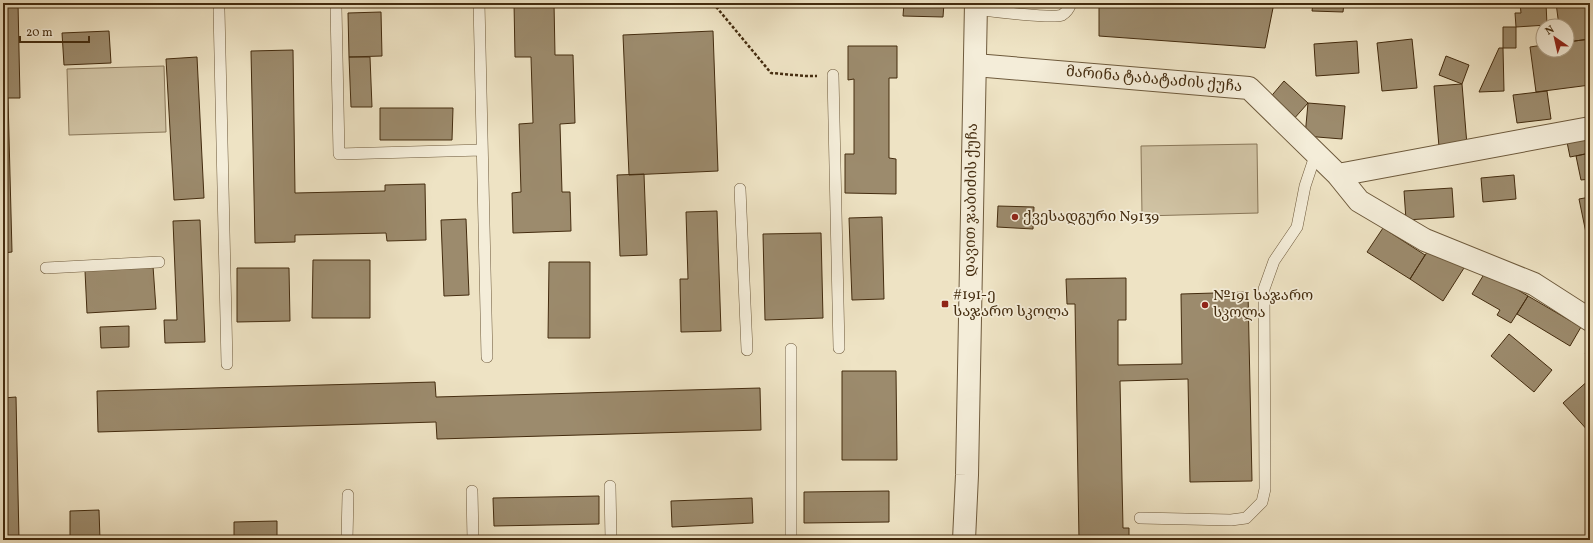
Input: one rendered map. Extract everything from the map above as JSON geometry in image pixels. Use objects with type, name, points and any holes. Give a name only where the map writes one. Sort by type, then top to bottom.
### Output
[{"type":"street","name":"დავით ჯაბიძის ქუჩა","points":[[964,540],[967,475],[976,6]]},
{"type":"street","name":"მარინა ტაბატაძის ქუჩა","points":[[975,65],[1249,88],[1338,175],[1359,201],[1425,240],[1534,284],[1590,320]]},
{"type":"street","points":[[1338,175],[1590,128]]},
{"type":"lane","points":[[479,3],[487,357]]},
{"type":"lane","points":[[976,6],[1046,16],[1060,16],[1069,9],[1071,3]]},
{"type":"lane","points":[[336,7],[339,154],[482,150]]},
{"type":"lane","points":[[219,10],[227,364]]},
{"type":"lane","points":[[833,75],[839,348]]},
{"type":"lane","points":[[1140,518],[1231,520],[1246,518],[1262,502],[1265,489],[1264,289],[1274,261],[1297,227],[1305,186],[1316,153]]},
{"type":"lane","points":[[740,189],[747,350]]},
{"type":"lane","points":[[46,268],[159,262]]},
{"type":"lane","points":[[791,349],[791,540]]},
{"type":"lane","points":[[610,486],[611,540]]},
{"type":"lane","points":[[472,491],[473,540]]},
{"type":"lane","points":[[347,540],[348,495]]},
{"type":"path","points":[[713,3],[771,73],[806,76]]},
{"type":"shaded area","points":[[164,66],[166,132],[69,135],[67,69]]},
{"type":"shaded area","points":[[1257,144],[1258,213],[1142,216],[1141,146]]},
{"type":"building","points":[[3,3],[18,3],[20,98],[8,98],[12,252],[3,253]]},
{"type":"building","points":[[514,3],[554,3],[555,55],[573,55],[575,123],[560,124],[562,192],[570,192],[571,231],[513,233],[512,193],[521,192],[519,124],[533,123],[531,57],[515,57]]},
{"type":"building","points":[[904,3],[944,3],[943,17],[903,16]]},
{"type":"building","points":[[1099,3],[1274,3],[1265,48],[1099,36]]},
{"type":"building","points":[[1313,3],[1344,3],[1343,12],[1312,11]]},
{"type":"building","points":[[1520,3],[1546,3],[1547,18],[1535,18],[1535,26],[1516,27],[1515,13],[1521,13]]},
{"type":"building","points":[[1556,3],[1585,3],[1590,39],[1575,41],[1575,18],[1558,18]]},
{"type":"building","points":[[381,12],[382,56],[349,57],[348,13]]},
{"type":"building","points":[[1503,27],[1516,27],[1516,48],[1503,48]]},
{"type":"building","points":[[109,31],[111,63],[64,65],[62,33]]},
{"type":"building","points":[[713,31],[718,171],[629,175],[623,35]]},
{"type":"building","points":[[1412,39],[1417,88],[1382,91],[1377,43]]},
{"type":"building","points":[[1590,39],[1590,85],[1536,92],[1530,47],[1535,46],[1535,58],[1575,58],[1575,41]]},
{"type":"building","points":[[1357,41],[1359,73],[1316,76],[1314,44]]},
{"type":"building","points":[[848,46],[897,46],[897,78],[889,78],[889,158],[896,159],[896,194],[845,193],[845,154],[854,154],[854,79],[848,80]]},
{"type":"building","points":[[1499,48],[1503,48],[1504,91],[1479,92]]},
{"type":"building","points":[[293,50],[295,193],[385,191],[385,185],[425,184],[426,240],[387,241],[386,233],[295,235],[295,242],[255,243],[251,51]]},
{"type":"building","points":[[1446,56],[1469,65],[1462,84],[1439,75]]},
{"type":"building","points":[[197,57],[204,198],[174,200],[166,59]]},
{"type":"building","points":[[349,57],[370,57],[372,107],[351,107]]},
{"type":"building","points":[[1284,81],[1308,103],[1292,121],[1268,100]]},
{"type":"building","points":[[1462,84],[1467,145],[1439,147],[1434,86]]},
{"type":"building","points":[[1547,91],[1551,119],[1517,123],[1513,95]]},
{"type":"building","points":[[1308,103],[1345,106],[1342,139],[1305,136]]},
{"type":"building","points":[[380,108],[453,108],[452,140],[380,140]]},
{"type":"building","points":[[1590,137],[1590,153],[1570,157],[1567,142]]},
{"type":"building","points":[[1590,153],[1590,179],[1581,180],[1576,156]]},
{"type":"building","points":[[644,174],[647,255],[620,256],[617,175]]},
{"type":"building","points":[[1514,175],[1516,199],[1483,202],[1481,178]]},
{"type":"building","points":[[1452,188],[1454,217],[1406,220],[1404,191]]},
{"type":"building","points":[[1590,197],[1590,232],[1586,233],[1579,199]]},
{"type":"building","name":"ქვესადგური N9139","points":[[998,206],[1034,207],[1033,229],[997,227]]},
{"type":"building","points":[[717,211],[721,331],[681,332],[680,279],[688,279],[686,212]]},
{"type":"building","points":[[882,217],[884,299],[852,300],[849,218]]},
{"type":"building","points":[[466,219],[469,295],[444,296],[441,220]]},
{"type":"building","points":[[200,220],[205,342],[165,343],[164,320],[177,320],[173,221]]},
{"type":"building","points":[[1383,228],[1425,255],[1410,279],[1367,252]]},
{"type":"building","points":[[821,233],[823,318],[765,320],[763,234]]},
{"type":"building","points":[[1431,246],[1464,268],[1443,301],[1410,279]]},
{"type":"building","points":[[313,260],[370,260],[370,318],[312,318]]},
{"type":"building","points":[[549,262],[590,262],[590,338],[548,338]]},
{"type":"building","points":[[153,266],[156,309],[87,313],[85,271]]},
{"type":"building","points":[[237,268],[289,268],[290,321],[237,322]]},
{"type":"building","points":[[1486,271],[1528,296],[1511,323],[1497,315],[1500,310],[1472,294]]},
{"type":"building","points":[[1126,278],[1126,320],[1118,320],[1118,365],[1182,364],[1181,294],[1248,292],[1252,481],[1190,482],[1188,379],[1120,381],[1123,528],[1129,528],[1129,540],[1079,540],[1075,304],[1067,304],[1066,279]]},
{"type":"building","points":[[1528,296],[1581,327],[1570,346],[1517,314]]},
{"type":"building","points":[[129,326],[129,347],[101,348],[100,327]]},
{"type":"building","points":[[1509,334],[1552,370],[1534,392],[1491,356]]},
{"type":"building","points":[[1590,348],[1590,358],[1585,354]]},
{"type":"building","points":[[842,371],[896,371],[897,460],[842,460]]},
{"type":"building","points":[[1590,379],[1590,433],[1563,403]]},
{"type":"building","points":[[435,382],[436,397],[760,388],[761,430],[437,439],[436,422],[98,432],[97,391]]},
{"type":"building","points":[[16,397],[19,540],[3,540],[3,398]]},
{"type":"building","points":[[889,491],[889,522],[804,523],[804,492]]},
{"type":"building","points":[[599,496],[599,524],[494,526],[493,498]]},
{"type":"building","points":[[752,498],[753,523],[672,527],[671,501]]},
{"type":"building","points":[[99,510],[100,540],[70,540],[70,511]]},
{"type":"building","points":[[277,521],[277,540],[234,540],[234,522]]},
{"type":"place","name":"ქვესადგური N9139","points":[[1015,217]]},
{"type":"place","name":"#191-ე საჯარო სკოლა","points":[[945,304]]},
{"type":"place","name":"№191 საჯარო სკოლა","points":[[1205,305]]}]
